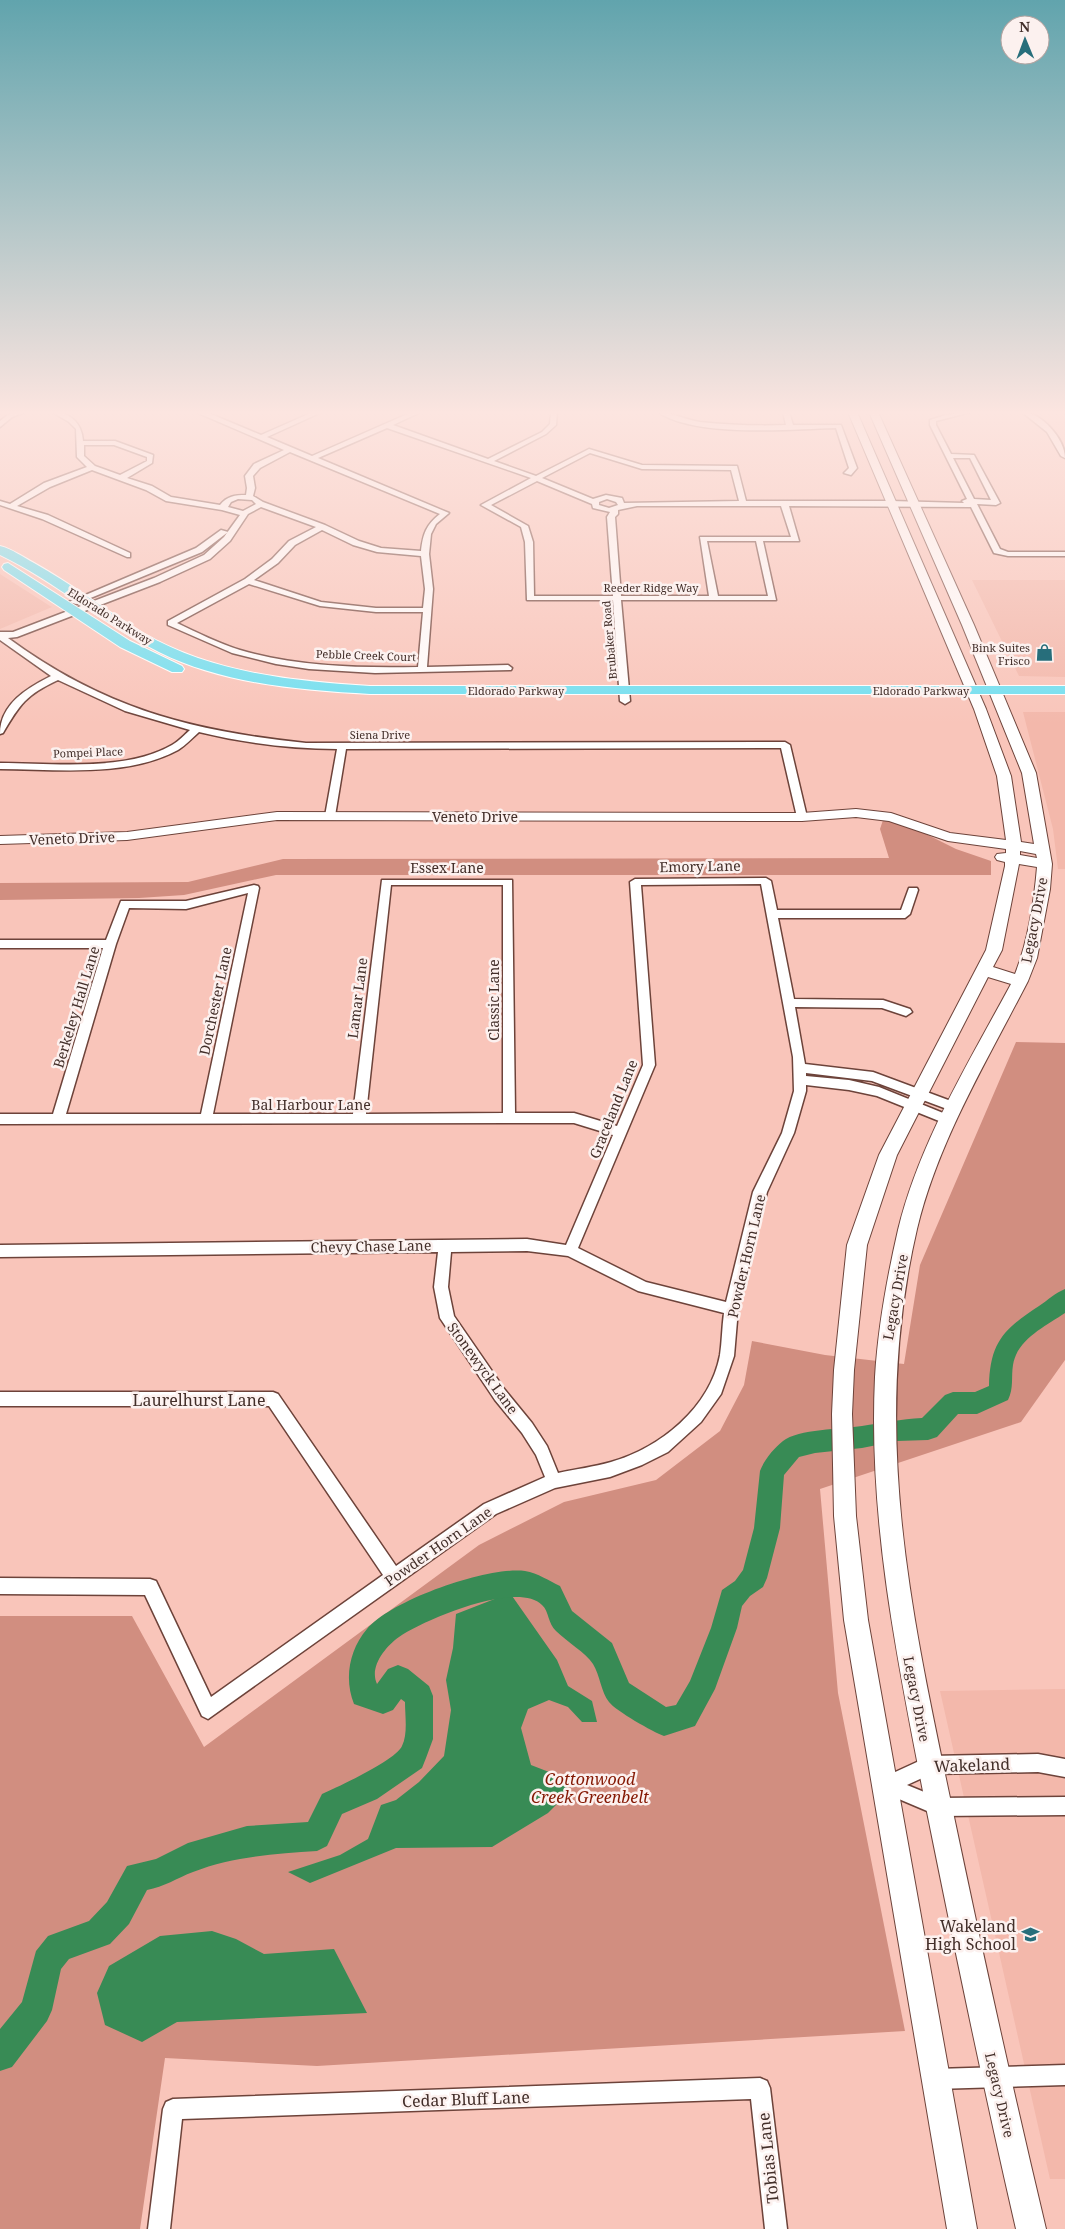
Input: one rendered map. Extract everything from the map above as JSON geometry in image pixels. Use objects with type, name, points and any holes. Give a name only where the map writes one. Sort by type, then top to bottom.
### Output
[{"type":"main road","points":[[897,516],[975,695],[1004,776],[1014,835],[1014,852],[994,950],[888,1155],[858,1245],[844,1370],[842,1461],[848,1554],[859,1638],[962,2229]]},
{"type":"main road","name":"Legacy Drive","points":[[918,516],[953,593],[1029,773],[1044,857],[1042,889],[1029,958],[1020,981],[952,1114],[924,1174],[907,1232],[890,1316],[883,1394],[884,1453],[892,1559],[906,1644],[995,2077],[1031,2229]]},
{"type":"main road","name":"Eldorado Parkway","points":[[0,550],[48,576],[78,605]]},
{"type":"main road","name":"Eldorado Parkway","points":[[0,563],[182,658],[259,678],[293,683],[370,690],[625,695],[975,695],[1065,702]]},
{"type":"main road","points":[[930,593],[953,593]]},
{"type":"main road","name":"Eldorado Parkway","points":[[997,696],[1065,690]]},
{"type":"main road","name":"Veneto Drive","points":[[0,840],[88,839],[171,831],[242,818],[330,816],[802,817],[856,813],[892,817],[948,837],[958,845],[969,849],[1014,852],[1044,857]]},
{"type":"main road","points":[[983,970],[1020,981]]},
{"type":"street","points":[[37,516],[86,535],[127,555]]},
{"type":"street","points":[[0,635],[14,635],[140,574],[199,550],[218,537],[240,516]]},
{"type":"street","points":[[78,605],[152,582],[207,557],[227,539],[241,516]]},
{"type":"street","points":[[292,516],[380,550],[425,554]]},
{"type":"street","points":[[422,669],[429,589],[425,554],[427,534],[432,523],[441,516]]},
{"type":"street","name":"Reeder Ridge Way","points":[[509,516],[524,526],[528,533],[530,598],[773,598],[758,539]]},
{"type":"street","name":"Brubaker Road","points":[[617,516],[616,598],[625,695]]},
{"type":"street","points":[[714,598],[703,539],[796,539],[788,516]]},
{"type":"street","points":[[980,516],[996,548],[1002,553],[1065,554]]},
{"type":"street","points":[[248,581],[275,561],[292,544],[322,527]]},
{"type":"street","points":[[168,563],[178,565],[181,569]]},
{"type":"street","points":[[140,574],[149,577],[152,582]]},
{"type":"street","points":[[248,581],[320,604],[376,610],[426,610]]},
{"type":"street","name":"Pebble Creek Court","points":[[248,581],[171,623],[198,637],[245,654],[290,662],[340,668],[508,668]]},
{"type":"street","name":"Siena Drive","points":[[0,635],[58,676],[117,704],[223,736],[262,742],[306,746],[785,745],[802,817]]},
{"type":"street","points":[[0,731],[7,714],[16,702],[33,688],[58,676]]},
{"type":"street","name":"Pompei Place","points":[[0,766],[106,765],[132,762],[155,756],[176,746],[197,729]]},
{"type":"street","points":[[330,816],[342,746]]},
{"type":"street","name":"Emory Lane","points":[[635,882],[766,881]]},
{"type":"street","name":"Powder Horn Lane","points":[[0,1586],[150,1587],[208,1710],[490,1508],[554,1481],[610,1470],[636,1460],[663,1447],[696,1417],[716,1388],[726,1356],[731,1309],[760,1192],[788,1133],[800,1092],[789,1003],[766,881]]},
{"type":"street","name":"Essex Lane","points":[[386,882],[508,882]]},
{"type":"street","name":"Lamar Lane","points":[[358,1119],[386,882]]},
{"type":"street","name":"Classic Lane","points":[[508,882],[508,1118]]},
{"type":"street","name":"Graceland Lane","points":[[570,1251],[649,1065],[635,882]]},
{"type":"street","name":"Berkeley Hall Lane","points":[[58,1119],[110,944],[125,904],[186,905],[254,888]]},
{"type":"street","name":"Dorchester Lane","points":[[206,1119],[254,888]]},
{"type":"street","points":[[773,914],[905,914],[912,890]]},
{"type":"street","points":[[0,944],[110,944]]},
{"type":"street","points":[[789,1003],[883,1004],[906,1012]]},
{"type":"street","points":[[799,1074],[894,1096],[917,1099],[952,1114]]},
{"type":"street","name":"Bal Harbour Lane","points":[[0,1119],[574,1118],[619,1132]]},
{"type":"street","name":"Chevy Chase Lane","points":[[0,1251],[526,1244],[570,1251],[643,1287],[731,1309]]},
{"type":"street","name":"Stonewyck Lane","points":[[445,1246],[441,1287],[447,1318],[500,1395],[528,1428],[542,1451],[554,1481]]},
{"type":"street","name":"Laurelhurst Lane","points":[[0,1399],[273,1399],[394,1577]]},
{"type":"street","name":"Wakeland","points":[[886,1785],[930,1764],[1038,1763],[1065,1768]]},
{"type":"street","points":[[886,1785],[939,1807],[1065,1806]]},
{"type":"street","points":[[936,2079],[1065,2075]]},
{"type":"street","name":"Cedar Bluff Lane","points":[[159,2229],[172,2109],[760,2088]]},
{"type":"street","name":"Tobias Lane","points":[[760,2088],[776,2229]]},
{"type":"shaded area","points":[[0,574],[50,606],[52,607],[0,629]]},
{"type":"shaded area","points":[[972,580],[1065,580],[1065,677],[1019,676]]},
{"type":"shaded area","points":[[1023,712],[1065,712],[1065,869],[1058,869],[1053,829]]},
{"type":"shaded area","points":[[510,1593],[557,1660],[568,1686],[592,1701],[597,1722],[582,1722],[568,1707],[549,1700],[528,1709],[521,1728],[531,1765],[567,1779],[567,1794],[548,1813],[492,1847],[396,1848],[310,1883],[288,1872],[340,1855],[368,1839],[381,1805],[396,1800],[419,1782],[444,1756],[451,1710],[446,1680],[453,1648],[456,1614]]},
{"type":"shaded area","name":"Wakeland High School","points":[[1065,1689],[1065,2179],[1050,2179],[940,1691]]},
{"type":"shaded area","points":[[212,1931],[236,1939],[264,1954],[334,1949],[367,2013],[177,2022],[142,2042],[105,2025],[97,1993],[109,1966],[160,1936]]},
{"type":"green space","points":[[883,820],[912,827],[956,849],[991,861],[991,875],[276,875],[184,895],[139,898],[0,900],[0,883],[188,882],[283,859],[889,858],[880,829]]},
{"type":"green space","name":"Cottonwood Creek Greenbelt","points":[[1016,1042],[1065,1043],[1065,1360],[1021,1422],[820,1489],[838,1693],[905,2031],[317,2066],[165,2058],[140,2229],[0,2229],[0,1616],[132,1616],[204,1747],[479,1545],[564,1502],[656,1480],[720,1431],[744,1385],[752,1341],[825,1355],[904,1364],[920,1265]]},
{"type":"waterway","points":[[746,1585],[754,1578],[767,1528],[772,1471],[792,1448],[815,1442],[862,1437],[897,1430],[928,1429],[953,1403],[977,1403],[1000,1392],[1002,1361],[1012,1341],[1019,1333],[1065,1299]]},
{"type":"waterway","points":[[0,2055],[36,2010],[47,1962],[59,1947],[99,1933],[118,1913],[138,1877],[159,1873],[188,1858],[247,1841],[317,1836],[332,1804],[367,1789],[412,1758],[419,1739],[419,1696],[398,1679],[383,1700],[364,1694],[362,1686],[363,1669],[368,1652],[377,1638],[396,1623],[430,1606],[470,1592],[489,1587],[530,1585],[551,1595],[563,1620],[602,1653],[619,1693],[664,1722],[685,1716],[701,1689],[724,1628],[731,1599],[739,1592]]},
{"type":"place","name":"Bink Suites Frisco","points":[[1044,653]]},
{"type":"place","name":"Wakeland High School","points":[[1030,1935]]}]
